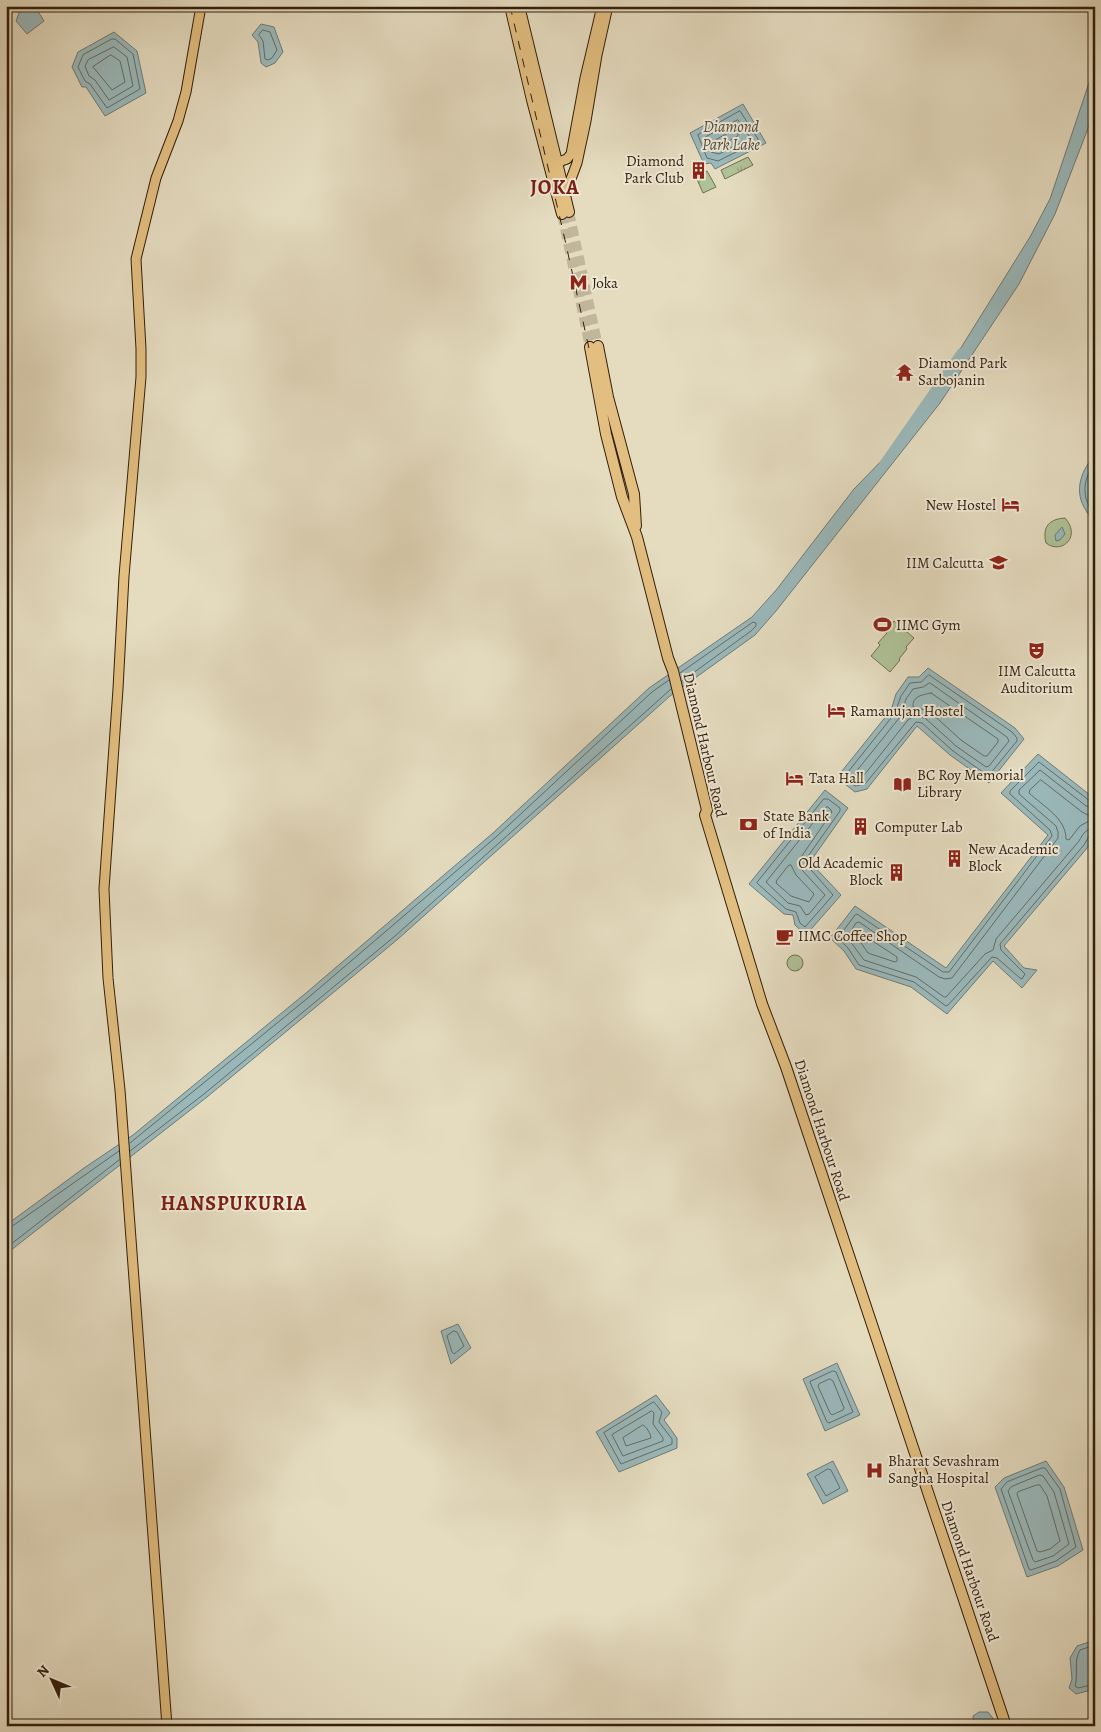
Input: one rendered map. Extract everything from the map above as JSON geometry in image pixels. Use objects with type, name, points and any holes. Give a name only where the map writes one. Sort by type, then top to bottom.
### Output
[{"type":"highway","points":[[510,6],[565,213]]},
{"type":"highway","points":[[519,6],[553,164]]},
{"type":"highway","name":"Diamond Harbour Road","points":[[594,346],[606,434],[622,497],[637,537],[678,691],[706,807],[706,815],[762,1004],[786,1067],[1006,1726]]},
{"type":"main road","points":[[167,1726],[119,1081],[108,978],[104,889],[124,576],[141,377],[136,259],[156,178],[178,120],[186,92],[200,6]]},
{"type":"main road","points":[[553,164],[569,157],[573,147],[585,78],[602,6]]},
{"type":"main road","points":[[562,197],[577,162],[608,6]]},
{"type":"green space","points":[[748,157],[753,165],[725,179],[721,170]]},
{"type":"green space","points":[[707,171],[716,187],[703,193],[696,177]]},
{"type":"green space","points":[[1065,518],[1070,525],[1071,532],[1068,542],[1058,547],[1046,543],[1045,532],[1048,525],[1055,520]]},
{"type":"green space","points":[[894,621],[914,638],[890,672],[871,656]]},
{"type":"green space","points":[[795,955],[801,957],[803,963],[801,969],[795,971],[789,969],[787,963],[789,957]]},
{"type":"water","points":[[29,7],[36,8],[44,21],[27,34],[16,21],[19,13]]},
{"type":"water","points":[[261,24],[274,27],[283,52],[275,63],[266,67],[261,63],[258,42],[252,35]]},
{"type":"water","points":[[114,32],[137,51],[146,93],[105,116],[86,87],[82,87],[72,67],[78,52]]},
{"type":"water","points":[[1095,65],[1095,106],[1087,131],[1055,214],[1019,284],[940,403],[755,635],[670,696],[398,939],[207,1097],[6,1254],[6,1225],[133,1135],[306,993],[493,833],[649,688],[752,617],[777,589],[854,489],[891,451],[934,391],[1030,237],[1050,199]]},
{"type":"water","name":"Diamond Park Lake","points":[[743,104],[766,143],[715,169],[711,163],[704,164],[690,133]]},
{"type":"water","points":[[1095,455],[1094,518],[1089,515],[1084,507],[1081,500],[1080,486],[1086,466]]},
{"type":"water","points":[[1062,527],[1065,534],[1060,540],[1056,541],[1055,535]]},
{"type":"water","points":[[928,668],[1015,728],[1024,739],[989,783],[950,755],[917,726],[867,789],[855,792],[845,784],[842,771],[891,710],[896,694],[908,677],[919,677]]},
{"type":"water","points":[[1038,754],[1095,799],[1095,835],[1088,847],[1004,946],[1024,968],[1037,970],[1022,988],[993,961],[947,1014],[911,987],[856,969],[844,951],[830,938],[855,906],[946,968],[1048,835],[1001,793]]},
{"type":"water","points":[[825,790],[848,808],[810,862],[841,895],[806,935],[795,925],[793,915],[784,914],[749,884]]},
{"type":"water","points":[[458,1324],[471,1348],[451,1364],[441,1331]]},
{"type":"water","points":[[837,1363],[860,1415],[825,1431],[803,1379]]},
{"type":"water","points":[[656,1395],[670,1413],[664,1420],[677,1438],[677,1448],[619,1472],[596,1432]]},
{"type":"water","points":[[833,1461],[848,1491],[823,1504],[807,1474]]},
{"type":"water","points":[[1046,1461],[1064,1487],[1083,1550],[1058,1566],[1027,1577],[995,1487],[1004,1478]]},
{"type":"water","points":[[1095,1640],[1095,1688],[1076,1694],[1069,1688],[1072,1679],[1070,1658],[1077,1646]]},
{"type":"water","points":[[979,1712],[988,1712],[999,1726],[974,1726],[973,1716]]},
{"type":"waterway","points":[[882,463],[960,351]]},
{"type":"tunnel","points":[[569,212],[598,346]]},
{"type":"tunnel","points":[[562,214],[590,347]]},
{"type":"railway","points":[[510,6],[590,353]]},
{"type":"place","name":"Diamond Park Club","points":[[698,170]]},
{"type":"place","name":"Joka","points":[[578,283]]},
{"type":"place","name":"Diamond Park Sarbojanin","points":[[904,372]]},
{"type":"place","name":"New Hostel","points":[[1010,505]]},
{"type":"place","name":"IIM Calcutta","points":[[998,563]]},
{"type":"place","name":"IIMC Gym","points":[[882,625]]},
{"type":"place","name":"IIM Calcutta Auditorium","points":[[1037,650]]},
{"type":"place","name":"Ramanujan Hostel","points":[[836,711]]},
{"type":"place","name":"Tata Hall","points":[[795,778]]},
{"type":"place","name":"BC Roy Memorial Library","points":[[903,784]]},
{"type":"place","name":"State Bank of India","points":[[749,825]]},
{"type":"place","name":"Computer Lab","points":[[861,827]]},
{"type":"place","name":"New Academic Block","points":[[954,858]]},
{"type":"place","name":"Old Academic Block","points":[[897,872]]},
{"type":"place","name":"IIMC Coffee Shop","points":[[784,936]]},
{"type":"place","name":"Bharat Sevashram Sangha Hospital","points":[[874,1470]]},
{"type":"district","name":"JOKA","points":[[555,187]]},
{"type":"district","name":"HANSPUKURIA","points":[[234,1203]]}]
